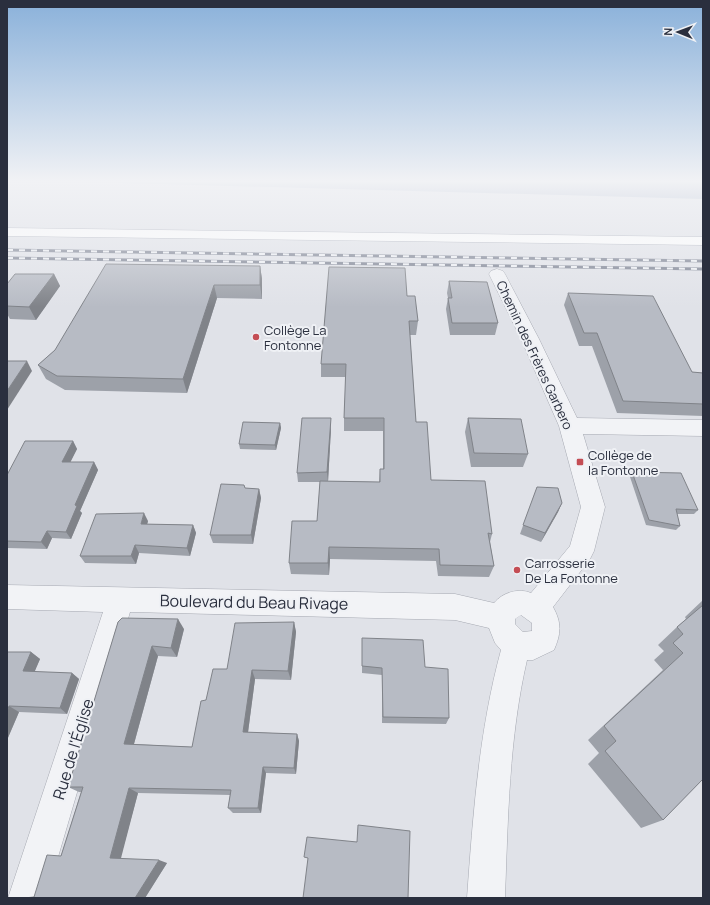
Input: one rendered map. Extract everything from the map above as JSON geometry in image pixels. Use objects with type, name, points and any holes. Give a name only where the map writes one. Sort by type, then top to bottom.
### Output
[{"type":"main road","points":[[7,232],[703,241]]},
{"type":"street","name":"Chemin des Frères Garbero","points":[[497,274],[530,339],[570,426],[593,507],[581,551],[536,608]]},
{"type":"street","points":[[570,426],[703,428]]},
{"type":"street","name":"Boulevard du Beau Rivage","points":[[7,597],[455,607],[500,617]]},
{"type":"street","name":"Rue de l'Église","points":[[27,898],[120,600]]},
{"type":"street","points":[[520,602],[536,608],[545,619],[548,627],[544,640],[532,647],[517,644],[506,635],[500,623],[500,617],[503,611],[513,603],[520,602]]},
{"type":"street","points":[[486,898],[493,782],[510,670],[517,644]]},
{"type":"building","points":[[106,264],[260,266],[260,285],[214,285],[183,379],[57,376],[38,365],[55,350]]},
{"type":"building","points":[[329,267],[405,268],[407,296],[415,296],[418,321],[409,321],[416,422],[427,422],[431,480],[485,481],[492,534],[488,533],[494,566],[440,565],[439,549],[329,547],[328,563],[289,563],[292,521],[317,521],[320,481],[380,482],[380,469],[384,469],[384,418],[344,418],[346,364],[321,364]]},
{"type":"building","points":[[15,274],[54,274],[29,307],[7,306],[7,284]]},
{"type":"building","points":[[449,281],[487,282],[498,323],[452,323],[448,298],[452,298]]},
{"type":"building","points":[[568,293],[653,296],[692,372],[703,373],[703,404],[623,401],[597,333],[584,333]]},
{"type":"building","points":[[7,361],[27,361],[7,391]]},
{"type":"building","points":[[302,418],[331,418],[327,472],[297,473]]},
{"type":"building","points":[[468,418],[521,419],[528,454],[474,453]]},
{"type":"building","points":[[243,422],[280,423],[275,445],[239,444]]},
{"type":"building","points":[[25,441],[73,441],[62,462],[94,462],[75,505],[77,506],[66,532],[47,531],[41,542],[7,541],[7,475]]},
{"type":"building","points":[[632,472],[681,473],[698,510],[676,509],[680,526],[649,520]]},
{"type":"building","points":[[221,484],[244,485],[245,488],[259,489],[251,535],[210,535]]},
{"type":"building","points":[[537,487],[558,488],[562,503],[545,533],[523,525]]},
{"type":"building","points":[[144,513],[141,524],[193,525],[187,548],[135,545],[131,556],[80,556],[96,514]]},
{"type":"building","points":[[703,605],[703,779],[663,820],[605,751],[616,741],[604,726],[683,653],[673,643],[683,634],[677,627]]},
{"type":"building","points":[[122,618],[178,619],[171,648],[152,646],[124,744],[192,747],[201,701],[206,700],[213,669],[227,669],[235,623],[294,622],[288,671],[252,670],[243,732],[297,734],[294,768],[263,767],[258,808],[228,808],[231,790],[129,788],[110,858],[159,860],[135,898],[24,898],[34,897],[47,855],[61,856],[83,787],[68,787],[118,622]]},
{"type":"building","points":[[362,638],[423,640],[425,667],[448,669],[449,718],[383,717],[382,668],[362,666]]},
{"type":"building","points":[[7,652],[31,652],[23,671],[72,673],[60,708],[9,706],[7,712]]},
{"type":"building","points":[[358,825],[410,831],[408,898],[303,898],[308,858],[304,857],[307,837],[357,842]]},
{"type":"railway","points":[[7,250],[703,261]]},
{"type":"railway","points":[[7,258],[703,269]]},
{"type":"place","name":"Collège La Fontonne","points":[[256,337]]},
{"type":"place","name":"Collège de la Fontonne","points":[[580,462]]},
{"type":"place","name":"Carrosserie De La Fontonne","points":[[517,570]]}]
